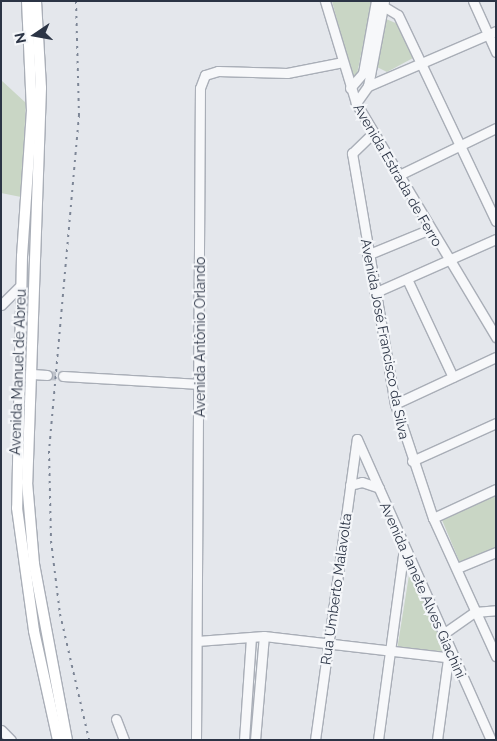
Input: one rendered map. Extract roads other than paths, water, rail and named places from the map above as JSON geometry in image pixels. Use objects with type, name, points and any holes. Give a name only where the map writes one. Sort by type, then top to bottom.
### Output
[{"type":"main road","name":"Avenida Manuel de Abreu","points":[[27,1],[32,110],[21,285],[17,508],[34,631],[58,740]]},
{"type":"main road","name":"Avenida Manuel de Abreu","points":[[36,1],[41,88],[32,374],[30,524],[50,667],[67,740]]},
{"type":"street","name":"Avenida Estrada de Ferro","points":[[325,1],[356,103],[428,230],[496,337]]},
{"type":"street","points":[[473,1],[492,33],[496,52]]},
{"type":"street","points":[[381,3],[398,15],[496,221]]},
{"type":"street","points":[[356,103],[368,86],[381,3]]},
{"type":"street","points":[[350,88],[363,72],[381,3]]},
{"type":"street","points":[[368,86],[492,33]]},
{"type":"street","name":"Avenida Antônio Orlando","points":[[196,740],[200,384],[200,88],[205,75],[287,73],[343,62]]},
{"type":"street","points":[[397,176],[496,128]]},
{"type":"street","name":"Avenida José Francisco da Silva","points":[[372,134],[352,153],[367,255],[394,404],[433,518],[496,656]]},
{"type":"street","points":[[367,255],[428,230]]},
{"type":"street","points":[[374,293],[496,239]]},
{"type":"street","points":[[407,279],[453,377]]},
{"type":"street","points":[[1,305],[21,285]]},
{"type":"street","points":[[394,404],[496,357]]},
{"type":"street","points":[[32,374],[47,375]]},
{"type":"street","points":[[63,376],[200,384]]},
{"type":"street","points":[[412,461],[496,423]]},
{"type":"street","name":"Rua Umberto Malavolta","points":[[315,740],[357,439]]},
{"type":"street","name":"Avenida Janete Alves Giachini","points":[[357,439],[443,634],[451,659],[491,740]]},
{"type":"street","points":[[350,485],[362,482],[378,488]]},
{"type":"street","points":[[433,518],[496,489]]},
{"type":"street","points":[[378,740],[404,547]]},
{"type":"street","points":[[456,568],[496,552]]},
{"type":"street","points":[[443,634],[476,612],[496,610]]},
{"type":"street","points":[[197,641],[264,636],[451,659],[437,740]]},
{"type":"street","points":[[256,740],[264,636]]},
{"type":"street","points":[[244,740],[251,637]]},
{"type":"street","points":[[116,718],[124,740]]},
{"type":"street","points":[[1,730],[11,740]]},
{"type":"tunnel","points":[[47,375],[63,376]]},
{"type":"railway","points":[[76,1],[79,115],[49,451],[51,541],[60,614],[89,740]]}]
